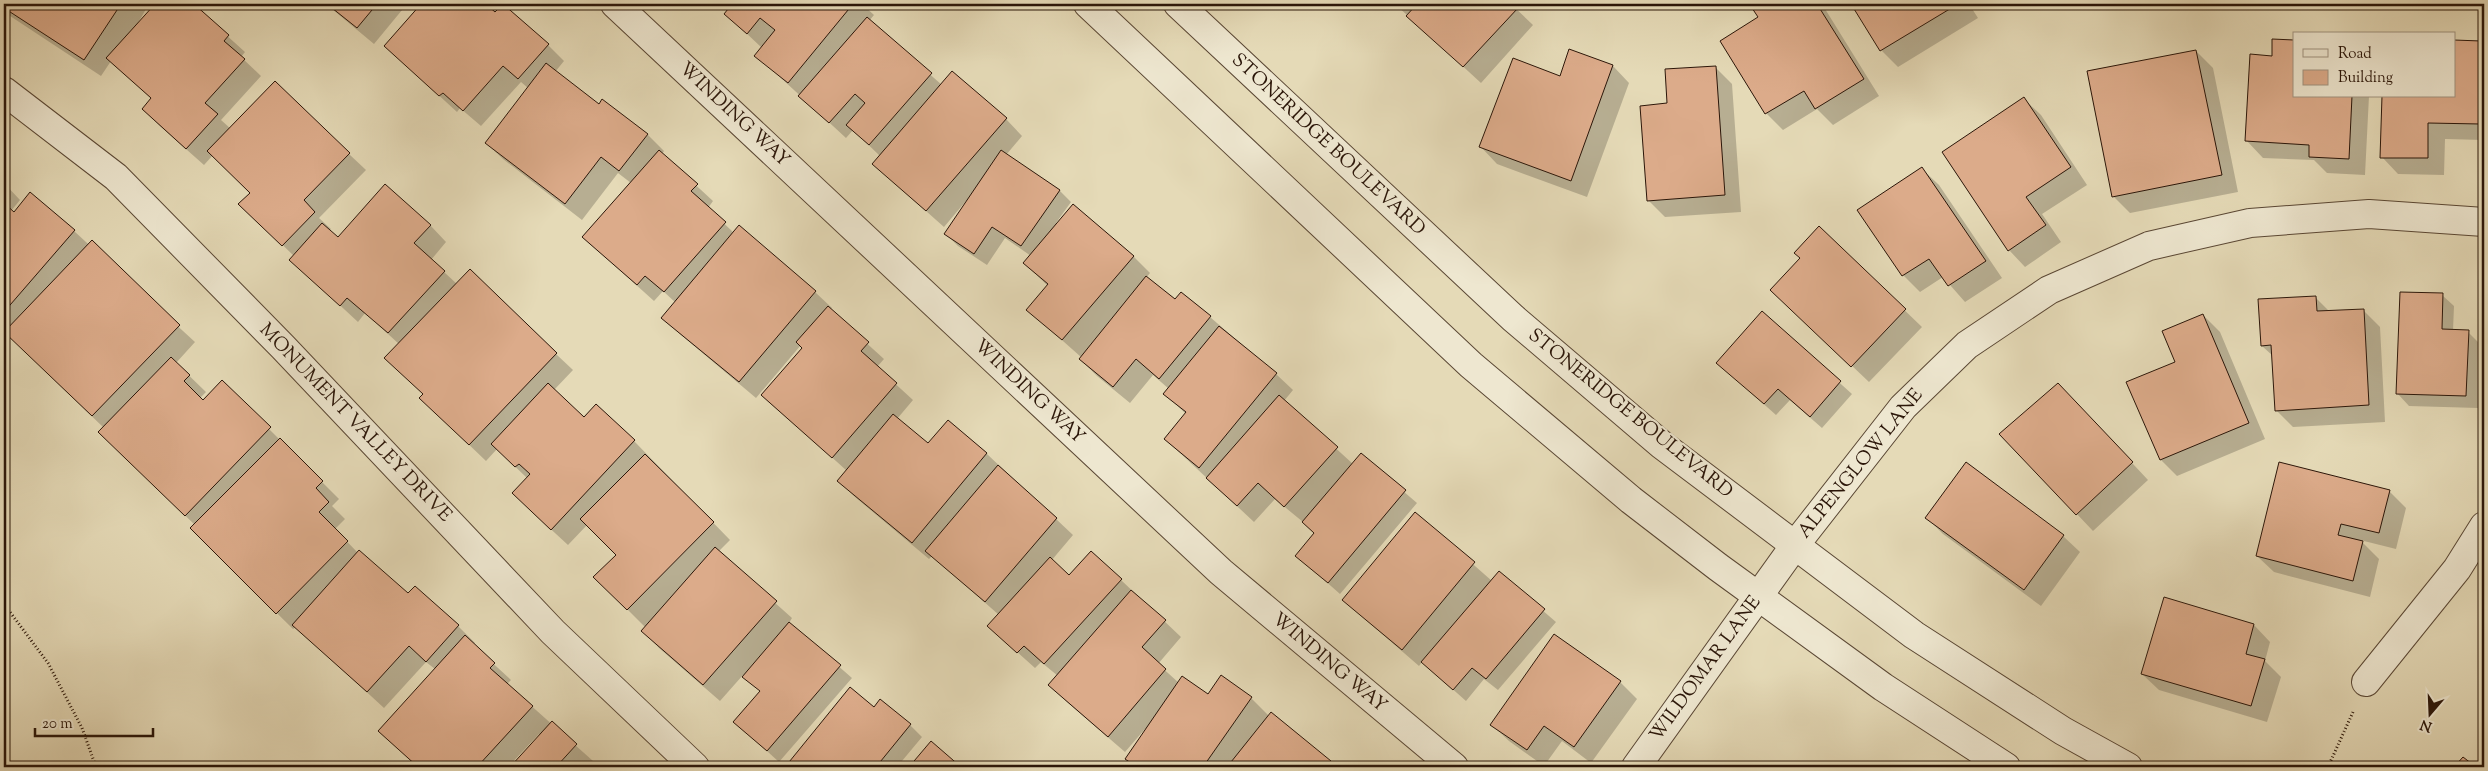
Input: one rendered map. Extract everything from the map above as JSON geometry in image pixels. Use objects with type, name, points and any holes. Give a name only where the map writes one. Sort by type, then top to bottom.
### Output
[{"type":"street","name":"WINDING WAY","points":[[615,4],[1221,572],[1454,767]]},
{"type":"street","points":[[1088,4],[1471,365],[1631,500],[1758,597],[1883,687],[2006,767]]},
{"type":"street","name":"STONERIDGE BOULEVARD","points":[[1178,4],[1514,318],[1662,445],[1914,635],[2063,731],[2128,767]]},
{"type":"street","name":"MONUMENT VALLEY DRIVE","points":[[4,91],[116,177],[283,347],[553,632],[695,767]]},
{"type":"street","name":"ALPENGLOW LANE","points":[[1776,571],[1903,407],[1967,345],[2049,290],[2149,246],[2250,223],[2368,214],[2484,222]]},
{"type":"street","points":[[2366,682],[2458,569],[2484,526]]},
{"type":"street","name":"WILDOMAR LANE","points":[[1636,767],[1776,571]]},
{"type":"path","points":[[4,604],[48,663],[82,728],[96,767]]},
{"type":"path","points":[[2328,767],[2366,682]]},
{"type":"building","points":[[4,4],[121,4],[84,60],[4,8]]},
{"type":"building","points":[[155,4],[194,4],[229,35],[224,41],[245,59],[205,103],[218,114],[186,149],[142,109],[151,98],[106,58]]},
{"type":"building","points":[[327,4],[377,4],[357,28]]},
{"type":"building","points":[[421,4],[486,4],[495,12],[503,4],[549,44],[518,79],[503,66],[463,111],[443,93],[439,96],[384,46]]},
{"type":"building","points":[[732,4],[853,4],[788,83],[754,56],[775,30],[760,18],[747,34],[724,14]]},
{"type":"building","points":[[1417,4],[1513,4],[1518,8],[1463,67],[1406,16]]},
{"type":"building","points":[[1817,4],[1864,79],[1815,109],[1804,91],[1765,114],[1720,41],[1758,17],[1750,5]]},
{"type":"building","points":[[1851,4],[1958,4],[1880,51]]},
{"type":"building","points":[[867,17],[932,73],[869,145],[846,125],[865,103],[855,94],[829,123],[798,96]]},
{"type":"building","points":[[2272,39],[2293,40],[2293,98],[2352,98],[2349,159],[2309,157],[2309,145],[2245,141],[2250,54],[2272,56]]},
{"type":"building","points":[[2456,40],[2481,41],[2480,124],[2428,123],[2428,158],[2380,158],[2382,98],[2456,98]]},
{"type":"building","points":[[1569,49],[1613,65],[1571,181],[1479,147],[1513,58],[1560,76]]},
{"type":"building","points":[[2196,50],[2222,175],[2112,197],[2087,71]]},
{"type":"building","points":[[546,63],[599,104],[602,99],[648,134],[619,171],[601,157],[565,204],[485,143]]},
{"type":"building","points":[[1716,66],[1725,195],[1647,201],[1640,106],[1667,103],[1665,69]]},
{"type":"building","points":[[952,71],[1007,118],[926,211],[872,164]]},
{"type":"building","points":[[275,81],[350,153],[304,200],[315,212],[282,246],[238,204],[250,193],[207,151]]},
{"type":"building","points":[[2024,97],[2071,167],[2026,197],[2046,225],[2008,251],[1942,152]]},
{"type":"building","points":[[659,150],[698,184],[691,191],[726,222],[664,292],[645,276],[637,285],[582,237]]},
{"type":"building","points":[[1001,150],[1060,190],[1021,246],[992,227],[974,254],[944,234]]},
{"type":"building","points":[[1922,167],[1986,261],[1948,286],[1929,259],[1902,276],[1857,210]]},
{"type":"building","points":[[385,184],[431,225],[414,243],[445,271],[388,333],[347,298],[340,306],[289,260],[322,223],[338,237]]},
{"type":"building","points":[[30,192],[75,230],[4,312],[4,203],[14,212]]},
{"type":"building","points":[[1073,204],[1134,256],[1062,340],[1026,310],[1048,284],[1023,263]]},
{"type":"building","points":[[739,225],[816,291],[739,382],[661,318]]},
{"type":"building","points":[[1819,226],[1906,309],[1851,367],[1770,290],[1800,258],[1794,253]]},
{"type":"building","points":[[92,240],[180,325],[92,416],[4,332]]},
{"type":"building","points":[[470,269],[557,353],[469,445],[419,398],[423,394],[384,358]]},
{"type":"building","points":[[1146,276],[1175,299],[1181,292],[1211,316],[1159,379],[1136,359],[1113,387],[1079,359]]},
{"type":"building","points":[[2400,292],[2443,293],[2442,329],[2469,330],[2466,396],[2396,394]]},
{"type":"building","points":[[2316,296],[2317,311],[2364,309],[2369,405],[2275,411],[2271,345],[2261,346],[2258,299]]},
{"type":"building","points":[[828,306],[869,342],[861,351],[897,383],[832,458],[761,395],[802,348],[796,342]]},
{"type":"building","points":[[1762,311],[1841,381],[1810,417],[1778,389],[1764,404],[1716,363]]},
{"type":"building","points":[[2203,314],[2249,423],[2160,460],[2126,382],[2175,362],[2162,331]]},
{"type":"building","points":[[1219,326],[1277,373],[1199,468],[1164,439],[1186,412],[1163,394]]},
{"type":"building","points":[[171,357],[190,375],[184,381],[203,400],[222,380],[271,427],[185,516],[98,432]]},
{"type":"building","points":[[548,383],[584,417],[596,404],[635,440],[551,530],[512,493],[530,474],[519,464],[515,467],[491,444]]},
{"type":"building","points":[[2058,383],[2133,462],[2076,515],[1999,434]]},
{"type":"building","points":[[1279,395],[1338,447],[1284,507],[1258,483],[1237,506],[1206,478]]},
{"type":"building","points":[[893,414],[928,443],[948,420],[987,453],[912,543],[837,481]]},
{"type":"building","points":[[280,438],[323,481],[316,488],[329,502],[319,512],[348,541],[276,614],[190,528]]},
{"type":"building","points":[[1361,453],[1406,490],[1328,583],[1295,556],[1314,533],[1302,522]]},
{"type":"building","points":[[645,454],[714,522],[627,610],[593,577],[616,555],[580,519]]},
{"type":"building","points":[[1966,462],[2064,535],[2024,590],[1925,518]]},
{"type":"building","points":[[2279,462],[2390,490],[2379,533],[2341,524],[2338,535],[2363,541],[2353,581],[2256,556]]},
{"type":"building","points":[[998,465],[1057,518],[985,602],[925,551]]},
{"type":"building","points":[[1415,512],[1475,562],[1402,650],[1342,600]]},
{"type":"building","points":[[715,547],[777,601],[703,685],[641,631]]},
{"type":"building","points":[[359,550],[408,593],[415,586],[459,625],[426,662],[409,646],[367,692],[292,625]]},
{"type":"building","points":[[1091,551],[1122,579],[1044,664],[1024,646],[1017,653],[987,626],[1050,557],[1069,575]]},
{"type":"building","points":[[1499,571],[1545,609],[1486,679],[1472,668],[1453,690],[1421,662]]},
{"type":"building","points":[[1131,590],[1166,620],[1142,647],[1166,669],[1108,737],[1048,685]]},
{"type":"building","points":[[2164,597],[2254,624],[2246,654],[2265,659],[2251,706],[2141,674]]},
{"type":"building","points":[[789,622],[841,665],[767,751],[733,722],[760,691],[742,677]]},
{"type":"building","points":[[1554,634],[1621,681],[1574,747],[1544,726],[1527,750],[1490,725]]},
{"type":"building","points":[[465,635],[495,663],[490,668],[533,706],[477,767],[418,767],[378,731]]},
{"type":"building","points":[[1221,675],[1252,697],[1203,767],[1137,767],[1125,759],[1182,676],[1208,694]]},
{"type":"building","points":[[850,687],[874,707],[880,699],[911,724],[876,767],[785,767]]},
{"type":"building","points":[[1271,712],[1331,761],[1326,767],[1227,767]]},
{"type":"building","points":[[552,721],[577,744],[556,767],[510,767]]},
{"type":"building","points":[[931,741],[961,767],[909,767]]},
{"type":"building","points":[[2463,757],[2476,767],[2454,767]]}]
